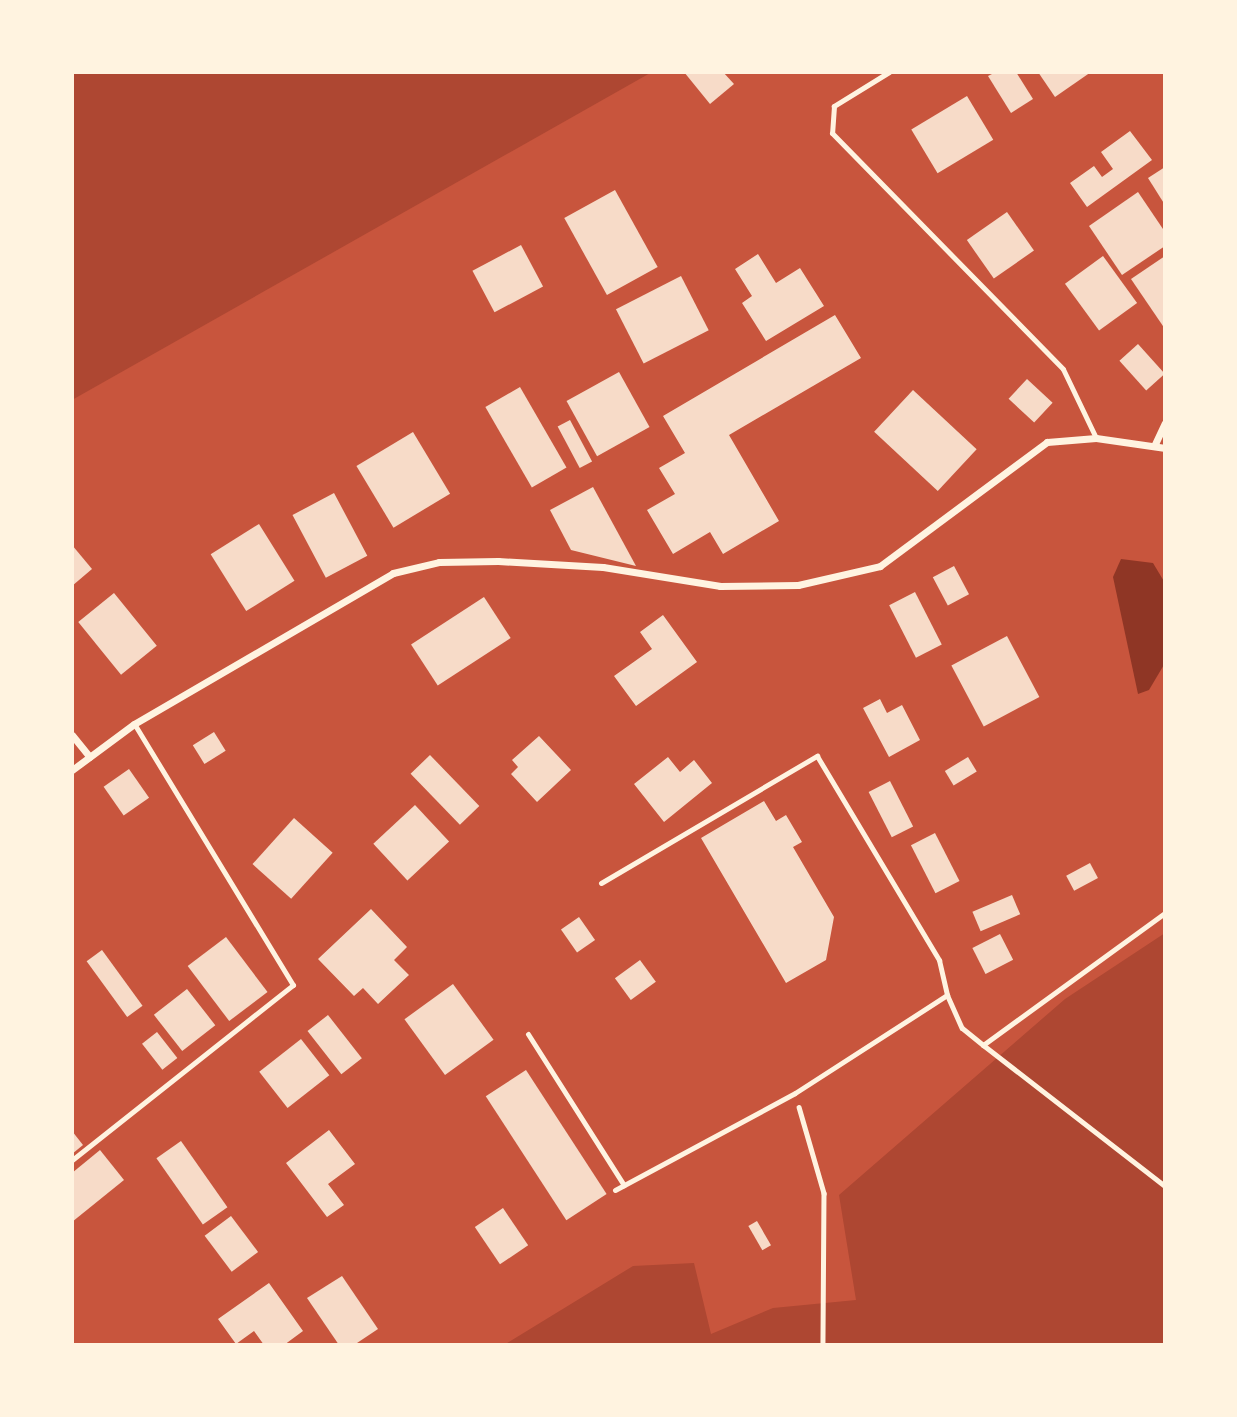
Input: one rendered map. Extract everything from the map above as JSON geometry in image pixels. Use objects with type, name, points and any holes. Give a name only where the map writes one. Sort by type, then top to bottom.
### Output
[{"type":"street","points":[[1155,444],[1165,423]]},
{"type":"street","points":[[72,770],[134,724],[393,573],[439,562],[499,561],[603,567],[720,586],[798,585],[880,566],[1047,442],[1096,438],[1155,444],[1165,448]]},
{"type":"street","points":[[72,735],[90,757]]},
{"type":"lane","points":[[889,72],[834,106],[832,132],[1063,369],[1096,438]]},
{"type":"lane","points":[[72,1160],[292,985],[134,724]]},
{"type":"lane","points":[[601,883],[817,756],[939,960],[947,995],[962,1028],[1165,1186]]},
{"type":"lane","points":[[983,1045],[1165,913]]},
{"type":"lane","points":[[615,1190],[795,1093],[947,995]]},
{"type":"lane","points":[[528,1034],[624,1185]]},
{"type":"path","points":[[795,1093],[824,1194],[823,1345]]},
{"type":"shaded area","points":[[72,72],[652,72],[72,400]]},
{"type":"shaded area","points":[[1121,559],[1153,563],[1165,583],[1165,663],[1149,690],[1138,694],[1113,577]]},
{"type":"shaded area","points":[[1165,933],[1165,1345],[504,1345],[633,1266],[694,1263],[711,1334],[773,1308],[856,1300],[839,1195],[1065,999]]},
{"type":"building","points":[[684,72],[723,72],[734,84],[710,104]]},
{"type":"building","points":[[996,72],[1016,72],[1033,99],[1011,113],[988,76]]},
{"type":"building","points":[[1038,72],[1091,72],[1055,97]]},
{"type":"building","points":[[967,96],[993,140],[938,173],[911,129]]},
{"type":"building","points":[[1130,131],[1152,160],[1087,207],[1070,183],[1094,166],[1102,177],[1113,169],[1101,152]]},
{"type":"building","points":[[1165,167],[1165,205],[1148,178]]},
{"type":"building","points":[[615,190],[658,267],[607,295],[564,218]]},
{"type":"building","points":[[1138,192],[1165,232],[1165,246],[1122,275],[1089,226]]},
{"type":"building","points":[[1007,212],[1034,251],[994,279],[967,240]]},
{"type":"building","points":[[521,245],[543,286],[495,312],[472,271]]},
{"type":"building","points":[[758,254],[776,283],[800,268],[824,306],[766,341],[742,303],[752,296],[735,269]]},
{"type":"building","points":[[1103,256],[1137,303],[1099,331],[1065,284]]},
{"type":"building","points":[[1165,256],[1165,329],[1131,279]]},
{"type":"building","points":[[681,276],[709,330],[644,363],[616,309]]},
{"type":"building","points":[[835,315],[861,358],[729,435],[779,521],[723,554],[710,532],[673,554],[647,510],[675,494],[659,468],[685,453],[663,416]]},
{"type":"building","points":[[1138,344],[1165,374],[1146,390],[1119,361]]},
{"type":"building","points":[[619,372],[650,427],[597,456],[567,401]]},
{"type":"building","points":[[1027,379],[1053,403],[1034,423],[1009,399]]},
{"type":"building","points":[[520,387],[566,468],[532,488],[485,407]]},
{"type":"building","points":[[913,390],[977,449],[938,491],[874,432]]},
{"type":"building","points":[[570,420],[592,461],[580,468],[558,427]]},
{"type":"building","points":[[413,432],[450,494],[394,528],[356,466]]},
{"type":"building","points":[[593,487],[636,566],[571,550],[550,510]]},
{"type":"building","points":[[334,493],[367,556],[326,578],[293,515]]},
{"type":"building","points":[[259,524],[295,581],[246,611],[211,554]]},
{"type":"building","points":[[72,545],[92,569],[72,586]]},
{"type":"building","points":[[954,566],[969,594],[948,606],[933,577]]},
{"type":"building","points":[[915,592],[942,645],[916,658],[889,605]]},
{"type":"building","points":[[114,593],[157,646],[121,675],[78,622]]},
{"type":"building","points":[[484,597],[511,638],[438,685],[411,644]]},
{"type":"building","points":[[663,615],[697,662],[636,706],[614,676],[652,649],[640,632]]},
{"type":"building","points":[[1007,636],[1039,697],[984,727],[951,666]]},
{"type":"building","points":[[880,699],[887,713],[902,705],[920,740],[889,757],[863,708]]},
{"type":"building","points":[[214,732],[226,751],[204,764],[193,745]]},
{"type":"building","points":[[539,736],[571,770],[537,802],[511,774],[518,767],[512,760]]},
{"type":"building","points":[[430,755],[479,806],[460,825],[411,774]]},
{"type":"building","points":[[668,757],[680,772],[694,760],[712,783],[664,822],[634,784]]},
{"type":"building","points":[[968,757],[977,772],[954,785],[945,771]]},
{"type":"building","points":[[129,769],[149,798],[124,815],[104,787]]},
{"type":"building","points":[[890,781],[913,826],[892,837],[869,792]]},
{"type":"building","points":[[764,801],[776,821],[786,815],[802,842],[793,847],[834,917],[826,960],[786,983],[701,838]]},
{"type":"building","points":[[415,805],[449,842],[407,880],[373,844]]},
{"type":"building","points":[[294,818],[333,853],[291,899],[253,864]]},
{"type":"building","points":[[935,833],[960,881],[935,893],[911,845]]},
{"type":"building","points":[[1090,863],[1098,878],[1074,891],[1066,876]]},
{"type":"building","points":[[1012,895],[1020,914],[981,931],[972,912]]},
{"type":"building","points":[[371,909],[407,947],[394,960],[409,975],[378,1004],[363,988],[354,996],[318,959]]},
{"type":"building","points":[[579,917],[595,940],[577,953],[561,930]]},
{"type":"building","points":[[1000,934],[1013,960],[986,974],[972,948]]},
{"type":"building","points":[[226,937],[268,992],[229,1021],[188,966]]},
{"type":"building","points":[[102,950],[143,1006],[127,1017],[87,961]]},
{"type":"building","points":[[640,960],[656,982],[631,1000],[615,978]]},
{"type":"building","points":[[453,984],[494,1040],[445,1075],[404,1019]]},
{"type":"building","points":[[187,989],[215,1025],[182,1051],[154,1015]]},
{"type":"building","points":[[328,1015],[362,1058],[341,1074],[308,1031]]},
{"type":"building","points":[[157,1032],[177,1058],[162,1070],[142,1044]]},
{"type":"building","points":[[301,1039],[329,1075],[288,1108],[259,1072]]},
{"type":"building","points":[[526,1070],[607,1194],[566,1220],[486,1096]]},
{"type":"building","points":[[329,1130],[355,1164],[328,1184],[344,1205],[327,1217],[286,1163]]},
{"type":"building","points":[[72,1131],[83,1145],[72,1154]]},
{"type":"building","points":[[181,1141],[227,1207],[203,1225],[156,1158]]},
{"type":"building","points":[[100,1150],[124,1180],[72,1222],[72,1173]]},
{"type":"building","points":[[503,1208],[528,1245],[500,1264],[475,1227]]},
{"type":"building","points":[[231,1216],[258,1252],[232,1272],[205,1236]]},
{"type":"building","points":[[757,1221],[771,1245],[762,1250],[748,1226]]},
{"type":"building","points":[[342,1276],[378,1329],[354,1345],[339,1345],[307,1298]]},
{"type":"building","points":[[269,1283],[303,1331],[284,1345],[264,1345],[254,1331],[236,1344],[218,1319]]}]
